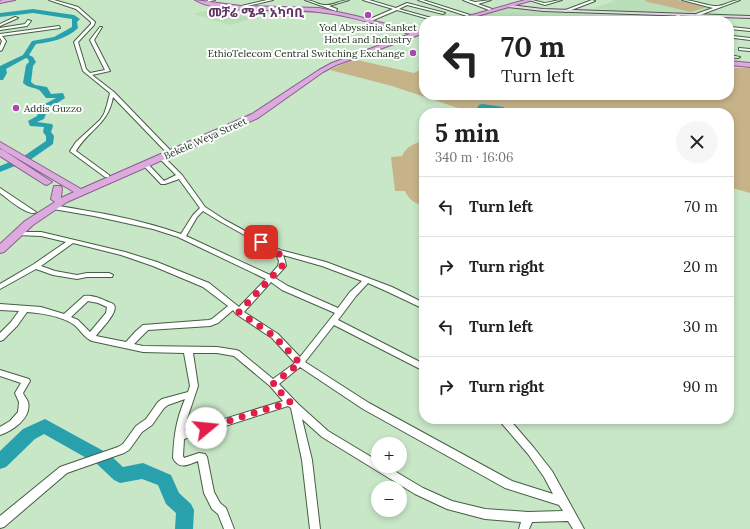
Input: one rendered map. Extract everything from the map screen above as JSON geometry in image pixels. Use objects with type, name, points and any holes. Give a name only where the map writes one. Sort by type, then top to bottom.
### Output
[{"type":"main road","points":[[1,1],[9,0]]},
{"type":"main road","points":[[1,1],[13,0]]},
{"type":"main road","points":[[197,0],[212,4],[327,11],[419,32]]},
{"type":"main road","points":[[208,0],[241,6],[309,7],[336,10],[419,32]]},
{"type":"main road","points":[[465,16],[523,0]]},
{"type":"main road","points":[[469,15],[531,0]]},
{"type":"main road","name":"Bekele Weya Street","points":[[0,250],[39,215],[72,191],[145,164],[166,153],[269,107],[326,68],[349,57],[419,32]]},
{"type":"main road","points":[[734,63],[750,65]]},
{"type":"main road","points":[[0,144],[20,161],[57,188],[72,191],[166,153]]},
{"type":"main road","points":[[0,152],[20,161],[72,191]]},
{"type":"main road","points":[[0,240],[33,212],[54,203],[57,188]]},
{"type":"street","points":[[51,0],[77,8],[93,22],[93,24],[76,42],[84,70],[112,93],[166,153],[202,208],[278,251],[324,264],[419,304]]},
{"type":"street","points":[[241,6],[270,0]]},
{"type":"street","points":[[311,0],[336,10]]},
{"type":"street","points":[[327,6],[347,0]]},
{"type":"street","points":[[365,0],[422,16]]},
{"type":"street","points":[[413,2],[420,0],[473,16]]},
{"type":"street","points":[[466,0],[490,9]]},
{"type":"street","points":[[476,3],[489,0]]},
{"type":"street","points":[[531,0],[545,4],[560,0]]},
{"type":"street","points":[[565,11],[593,2],[589,0]]},
{"type":"street","points":[[684,0],[717,8]]},
{"type":"street","points":[[697,15],[738,0]]},
{"type":"street","points":[[379,4],[385,2]]},
{"type":"street","points":[[371,20],[395,8],[411,4],[443,13]]},
{"type":"street","points":[[510,6],[535,10],[724,16]]},
{"type":"street","points":[[435,16],[454,10]]},
{"type":"street","points":[[734,16],[750,17]]},
{"type":"street","points":[[0,25],[16,18]]},
{"type":"street","points":[[0,29],[26,25],[29,21]]},
{"type":"street","points":[[36,30],[34,27],[38,24]]},
{"type":"street","points":[[0,50],[4,41],[0,35],[25,30],[59,27]]},
{"type":"street","points":[[89,74],[108,71],[92,40],[101,28]]},
{"type":"street","points":[[734,28],[750,30]]},
{"type":"street","points":[[14,33],[16,37]]},
{"type":"street","points":[[734,37],[750,39]]},
{"type":"street","points":[[740,49],[750,50]]},
{"type":"street","points":[[734,57],[738,57]]},
{"type":"street","points":[[107,176],[73,150],[104,119],[108,113],[112,93]]},
{"type":"street","points":[[145,164],[163,183],[180,176]]},
{"type":"street","points":[[0,190],[17,203],[33,212]]},
{"type":"street","points":[[54,203],[94,214],[155,227],[182,237],[271,279],[285,288],[340,312]]},
{"type":"street","points":[[182,237],[195,216],[202,208]]},
{"type":"street","points":[[18,233],[41,234],[123,252],[206,285],[274,336],[300,363],[366,406],[488,474],[521,490],[562,501]]},
{"type":"street","points":[[0,287],[36,266],[72,242]]},
{"type":"street","points":[[129,345],[139,332],[146,327],[173,325],[192,326],[210,323],[236,309],[271,279],[282,266],[282,261],[278,251]]},
{"type":"street","points":[[36,266],[53,273],[77,277],[87,274],[109,275]]},
{"type":"street","points":[[273,384],[300,363],[353,294],[366,281]]},
{"type":"street","points":[[65,318],[87,298],[100,301],[111,306],[110,314],[90,337]]},
{"type":"street","points":[[0,307],[24,310],[41,310],[75,322],[90,337],[143,349],[217,350],[236,353],[273,384],[292,404],[325,434],[420,491],[458,507],[485,514],[528,517],[571,516]]},
{"type":"street","points":[[0,338],[14,324],[24,310]]},
{"type":"street","points":[[333,321],[419,365]]},
{"type":"street","points":[[188,350],[193,380],[191,394],[182,419],[178,458],[182,462],[198,457],[202,458],[209,493],[216,506],[222,511],[229,529]]},
{"type":"street","points":[[0,373],[26,381],[19,393],[23,408],[20,416],[16,423],[0,430]]},
{"type":"street","points":[[0,523],[64,470],[126,447],[139,429],[149,422],[161,404],[191,394]]},
{"type":"street","points":[[179,437],[292,404]]},
{"type":"street","points":[[292,404],[307,460],[315,529]]},
{"type":"street","points":[[507,424],[531,451],[548,474],[579,529]]},
{"type":"street","points":[[524,529],[528,517]]},
{"type":"shaded area","points":[[613,0],[679,0],[712,8],[694,13],[623,12],[594,8],[615,1]]},
{"type":"shaded area","points":[[677,0],[707,7],[691,12],[644,1]]},
{"type":"shaded area","points":[[511,7],[533,10],[670,16],[483,16],[480,15]]},
{"type":"shaded area","points":[[217,8],[253,18],[230,25],[194,14]]},
{"type":"shaded area","points":[[353,59],[414,73],[419,70],[419,95],[392,86],[330,70]]},
{"type":"shaded area","points":[[734,68],[750,68],[750,193],[734,188],[734,108],[458,108],[434,100],[734,100]]},
{"type":"shaded area","points":[[419,142],[419,204],[408,197],[405,191],[395,191],[391,157],[402,156],[406,150]]},
{"type":"water","points":[[482,104],[504,107],[477,108]]},
{"type":"waterway","points":[[0,15],[33,11],[74,17],[77,19],[74,21],[75,28],[71,31],[56,38],[34,42],[25,56]]},
{"type":"waterway","points":[[0,78],[3,73],[2,68],[25,56]]},
{"type":"waterway","points":[[0,169],[27,158],[45,147],[50,142],[50,136],[47,132],[49,126],[33,124],[32,121],[41,117],[44,108],[61,98],[60,95],[49,96],[45,93],[44,89],[33,87],[27,83],[30,65],[33,62],[31,58],[25,56]]},
{"type":"waterway","points":[[0,462],[29,434],[45,426],[67,440],[103,459],[120,475],[143,471],[165,480],[172,498],[185,510],[184,529]]},
{"type":"place","name":"Yod Abyssinia Sanket Hotel and Industry","points":[[368,15]]},
{"type":"place","name":"EthioTelecom Central Switching Exchange","points":[[413,53]]},
{"type":"place","name":"Addis Guzzo","points":[[16,108]]},
{"type":"district","name":"መቻሬ ሜዳ አካባቢ","points":[[256,12]]},
{"type":"route","points":[[206,428],[290,402],[273,384],[300,363],[274,336],[239,312],[282,266],[282,261],[278,251],[261,242]]}]
